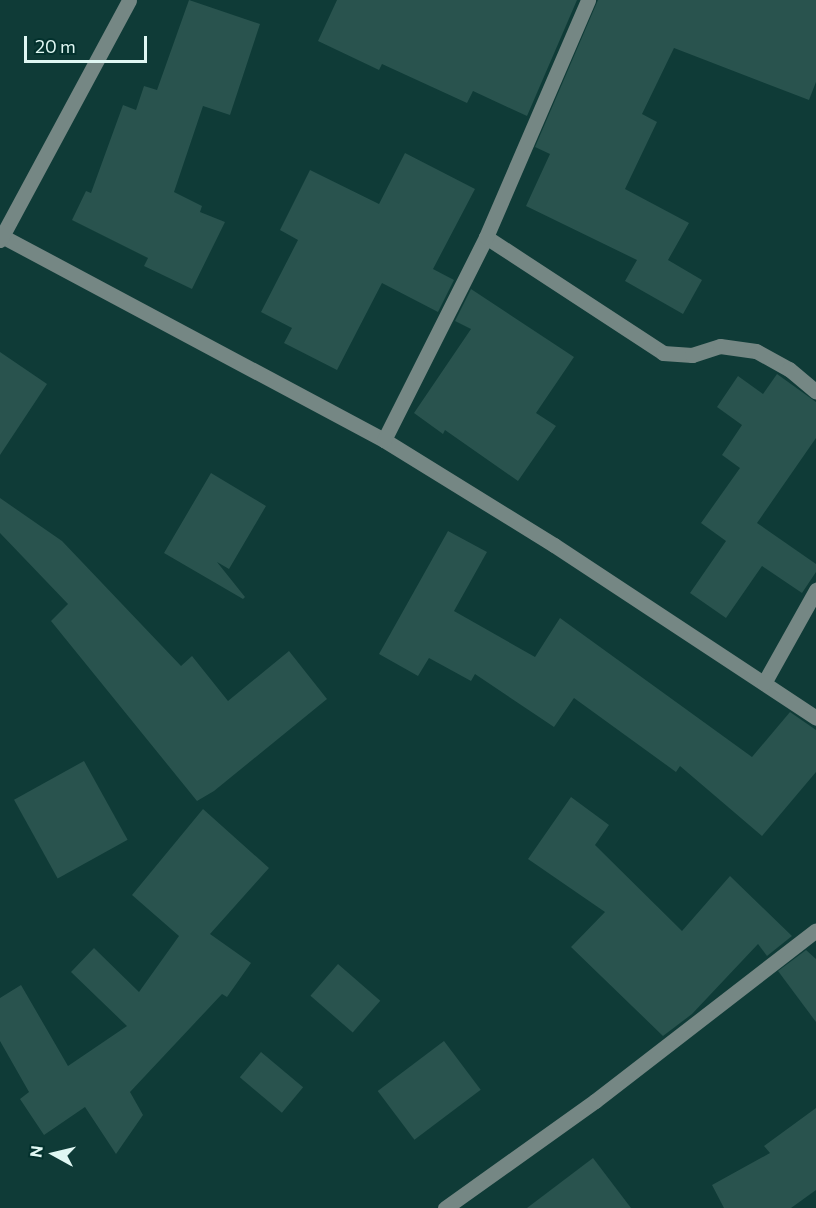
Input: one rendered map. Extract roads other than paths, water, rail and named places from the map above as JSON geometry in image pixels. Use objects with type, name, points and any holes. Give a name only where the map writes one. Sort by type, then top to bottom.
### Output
[{"type":"street","points":[[129,0],[1,238],[384,440],[554,545],[816,718]]},
{"type":"street","points":[[384,440],[486,237],[588,0]]},
{"type":"street","points":[[486,237],[663,353],[692,355],[720,346],[756,351],[789,369],[816,392]]},
{"type":"street","points":[[764,683],[816,590]]},
{"type":"street","points":[[445,1208],[595,1101],[816,930]]}]
